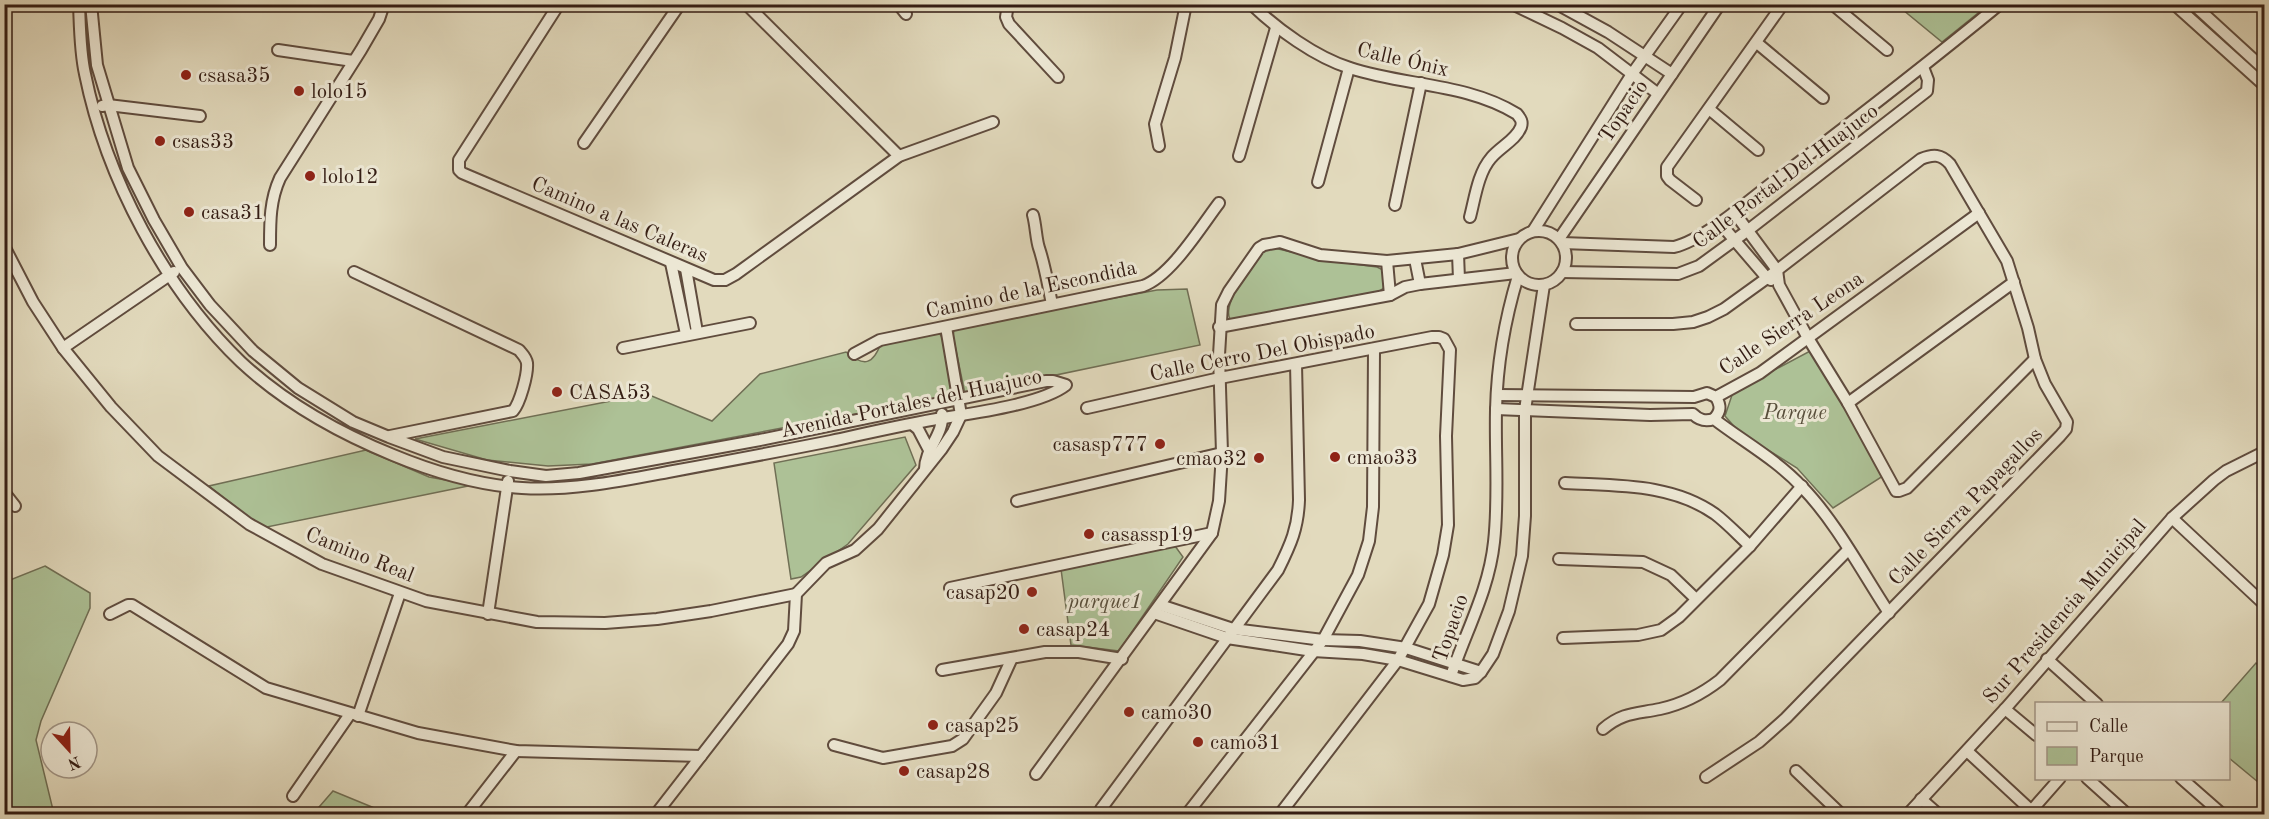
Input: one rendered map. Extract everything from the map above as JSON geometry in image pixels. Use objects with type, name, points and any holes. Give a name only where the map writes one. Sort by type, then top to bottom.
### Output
[{"type":"street","name":"Avenida Portales del Huajuco","points":[[79,4],[84,70],[93,109],[117,175],[140,228],[169,275],[200,316],[242,362],[289,399],[347,435],[377,448],[451,476],[507,487],[568,489],[961,416],[1041,398],[1058,392],[1066,386],[1046,381],[760,440],[579,473],[546,476],[443,457],[389,437],[352,422],[298,388],[253,351],[210,305],[182,268],[154,220],[128,168],[97,65],[91,4]]},
{"type":"street","points":[[270,245],[270,212],[276,184],[379,19],[384,4]]},
{"type":"street","name":"Camino a las Caleras","points":[[559,4],[459,160],[459,170],[714,280],[725,280],[899,156],[993,122]]},
{"type":"street","points":[[584,142],[680,4]]},
{"type":"street","points":[[746,4],[899,156]]},
{"type":"street","points":[[898,4],[906,14]]},
{"type":"street","points":[[1008,4],[1006,17],[1009,24],[1058,77]]},
{"type":"street","points":[[1160,146],[1155,124],[1175,57],[1186,4]]},
{"type":"street","name":"Calle Ónix","points":[[1251,4],[1276,28],[1349,68],[1421,82],[1485,100],[1514,112],[1521,120],[1518,133],[1491,157],[1478,185],[1470,217]]},
{"type":"street","points":[[1512,4],[1563,28],[1598,48],[1657,93]]},
{"type":"street","points":[[1557,4],[1608,32],[1671,74]]},
{"type":"street","name":"Topacio","points":[[1533,231],[1632,74],[1683,4]]},
{"type":"street","name":"Topacio","points":[[1560,241],[1657,93],[1720,4]]},
{"type":"street","points":[[1696,200],[1667,176],[1667,167],[1783,4]]},
{"type":"street","points":[[1832,4],[1887,50]]},
{"type":"street","name":"Calle Portal Del Huajuco","points":[[1560,241],[1674,247],[1691,241],[1734,212],[1923,67],[2000,4]]},
{"type":"street","points":[[2174,4],[2265,85]]},
{"type":"street","points":[[2193,4],[2265,69]]},
{"type":"street","points":[[1239,156],[1276,28]]},
{"type":"street","points":[[1598,48],[1608,32]]},
{"type":"street","points":[[1757,43],[1823,98]]},
{"type":"street","points":[[278,50],[353,61]]},
{"type":"street","name":"Calle Portal Del Huajuco","points":[[1562,272],[1678,274],[1699,267],[1927,91],[1928,80],[1923,67]]},
{"type":"street","points":[[1318,182],[1349,68]]},
{"type":"street","points":[[1395,205],[1421,82]]},
{"type":"street","points":[[93,109],[108,105],[200,116]]},
{"type":"street","points":[[1709,109],[1758,150]]},
{"type":"street","points":[[1576,324],[1693,322],[1724,309],[1767,278],[1777,270],[1921,159],[1937,155],[1950,164],[2007,261],[2035,359],[1907,488],[1899,492],[1893,488],[1848,403],[1808,338],[1779,285],[1777,270],[1734,212]]},
{"type":"street","name":"Camino de la Escondida","points":[[854,354],[880,340],[1152,283],[1164,273],[1219,203]]},
{"type":"street","name":"Calle Sierra Leona","points":[[1497,395],[1694,397],[1707,393],[1716,397],[1760,372],[1979,213]]},
{"type":"street","points":[[1034,215],[1038,232],[1038,247],[1042,255],[1052,304]]},
{"type":"street","points":[[1719,222],[1767,278],[1779,285]]},
{"type":"street","points":[[1036,774],[1212,533],[1219,501],[1222,453],[1219,327],[1222,305],[1228,291],[1253,254],[1264,245],[1280,242],[1320,255],[1387,261],[1415,259],[1458,254],[1518,239],[1533,231],[1542,231],[1551,233],[1560,241],[1566,252],[1566,262],[1562,272],[1544,285],[1525,282],[1517,274],[1512,264],[1511,255],[1518,239]]},
{"type":"street","name":"Camino Real","points":[[4,246],[33,302],[63,348],[111,407],[159,456],[249,524],[322,564],[400,593],[488,614],[537,622],[605,623],[657,619],[796,594]]},
{"type":"street","points":[[1458,254],[1459,279]]},
{"type":"street","points":[[1415,259],[1420,284]]},
{"type":"street","points":[[1387,261],[1390,295]]},
{"type":"street","points":[[671,263],[692,333]]},
{"type":"street","points":[[63,348],[182,268]]},
{"type":"street","points":[[686,269],[692,333]]},
{"type":"street","points":[[354,272],[519,350],[527,363],[519,404],[513,411],[389,437],[377,448]]},
{"type":"street","points":[[1219,327],[1390,295],[1405,287],[1420,284],[1517,274]]},
{"type":"street","name":"Topacio","points":[[1481,672],[1468,680],[1451,676],[1482,596],[1494,544],[1497,395],[1505,318],[1517,274]]},
{"type":"street","points":[[1848,403],[2014,282]]},
{"type":"street","points":[[1230,634],[1360,641],[1406,648],[1481,672],[1493,654],[1509,612],[1522,556],[1525,516],[1525,410],[1544,285]]},
{"type":"street","points":[[623,348],[750,323]]},
{"type":"street","points":[[656,814],[791,639],[796,594],[826,563],[866,542],[947,441],[961,416],[946,327]]},
{"type":"street","name":"Calle Cerro Del Obispado","points":[[1087,408],[1220,378],[1432,337],[1444,339],[1450,350],[1446,436],[1448,525],[1443,555],[1429,604],[1406,648]]},
{"type":"street","points":[[1187,814],[1323,640],[1358,575],[1369,542],[1373,507],[1374,350]]},
{"type":"street","name":"Calle Sierra Papagallos","points":[[1706,777],[1774,730],[2060,436],[2068,425],[2045,384],[2035,359]]},
{"type":"street","points":[[1101,809],[1278,570],[1292,541],[1299,522],[1296,364]]},
{"type":"street","points":[[1573,411],[1574,396]]},
{"type":"street","points":[[1694,397],[1691,408],[1693,414],[1698,419],[1708,421],[1714,419],[1720,412],[1716,397]]},
{"type":"street","points":[[925,469],[925,459],[943,418],[941,404]]},
{"type":"street","points":[[1496,409],[1650,415],[1693,414]]},
{"type":"street","points":[[1714,419],[1779,465],[1802,486],[1826,516],[1889,613]]},
{"type":"street","points":[[912,424],[922,434],[929,450]]},
{"type":"street","name":"Sur Presidencia Municipal","points":[[1908,814],[1967,751],[2172,518],[2220,475],[2265,452]]},
{"type":"street","points":[[1017,501],[1222,453]]},
{"type":"street","points":[[488,614],[510,471]]},
{"type":"street","points":[[1565,483],[1626,486],[1672,493],[1715,514],[1750,546]]},
{"type":"street","points":[[1563,638],[1654,633],[1668,625],[1750,546],[1802,486]]},
{"type":"street","points":[[4,492],[15,506]]},
{"type":"street","points":[[2172,518],[2265,604]]},
{"type":"street","points":[[950,588],[1212,533]]},
{"type":"street","points":[[1603,729],[1620,716],[1673,705],[1709,688],[1720,680],[1848,550]]},
{"type":"street","points":[[1559,559],[1643,562],[1671,574],[1696,599]]},
{"type":"street","points":[[293,796],[354,715],[400,593]]},
{"type":"street","points":[[111,614],[132,605],[266,688],[418,733],[516,751],[701,756]]},
{"type":"street","points":[[1157,609],[1230,634],[1313,651],[1363,654],[1398,660],[1451,676]]},
{"type":"street","points":[[1280,814],[1406,648]]},
{"type":"street","points":[[942,670],[1046,652],[1070,652],[1122,659]]},
{"type":"street","points":[[834,745],[883,758],[958,744],[996,693],[1012,658]]},
{"type":"street","points":[[2047,659],[2095,702]]},
{"type":"street","points":[[2005,708],[2035,733]]},
{"type":"street","points":[[467,814],[516,751]]},
{"type":"street","points":[[1967,751],[2033,813],[2058,780]]},
{"type":"street","points":[[1796,771],[1841,814]]},
{"type":"street","points":[[2089,780],[2127,814]]},
{"type":"street","points":[[2183,780],[2222,814]]},
{"type":"street","points":[[1921,799],[1938,814]]},
{"type":"green space","points":[[1897,5],[1988,5],[1942,42]]},
{"type":"green space","points":[[1274,248],[1331,261],[1377,267],[1383,270],[1385,287],[1378,292],[1236,321],[1230,319],[1230,303],[1240,282],[1260,254],[1266,249]]},
{"type":"green space","points":[[1187,289],[1200,345],[965,394],[953,336],[954,330],[960,327],[1157,290]]},
{"type":"green space","points":[[940,334],[943,339],[952,392],[946,397],[592,464],[548,466],[487,460],[415,439],[647,394],[712,421],[760,374],[846,352],[863,362],[875,356],[881,343]]},
{"type":"green space","name":"Parque","points":[[1812,350],[1883,476],[1833,508],[1797,468],[1739,432],[1725,416],[1733,392]]},
{"type":"green space","points":[[905,437],[916,465],[848,544],[801,577],[791,579],[774,463]]},
{"type":"green space","points":[[366,450],[429,477],[473,485],[262,528],[209,486]]},
{"type":"green space","name":"parque1","points":[[1175,546],[1183,557],[1119,651],[1071,645],[1061,569]]},
{"type":"green space","points":[[45,566],[90,593],[90,608],[41,720],[39,720],[36,740],[39,752],[39,780],[46,780],[54,814],[5,814],[5,582]]},
{"type":"green space","points":[[2256,663],[2264,670],[2264,774],[2258,782],[2230,759],[2230,702],[2222,702]]},
{"type":"green space","points":[[333,791],[389,814],[313,814]]},
{"type":"place","name":"csasa35","points":[[186,75]]},
{"type":"place","name":"lolo15","points":[[299,91]]},
{"type":"place","name":"csas33","points":[[160,141]]},
{"type":"place","name":"lolo12","points":[[310,176]]},
{"type":"place","name":"casa31","points":[[189,212]]},
{"type":"place","name":"CASA53","points":[[557,392]]},
{"type":"place","name":"casasp777","points":[[1160,444]]},
{"type":"place","name":"cmao33","points":[[1335,457]]},
{"type":"place","name":"cmao32","points":[[1259,458]]},
{"type":"place","name":"casassp19","points":[[1089,534]]},
{"type":"place","name":"casap20","points":[[1032,592]]},
{"type":"place","name":"casap24","points":[[1024,629]]},
{"type":"place","name":"camo30","points":[[1129,712]]},
{"type":"place","name":"casap25","points":[[933,725]]},
{"type":"place","name":"camo31","points":[[1198,742]]},
{"type":"place","name":"casap28","points":[[904,771]]}]
